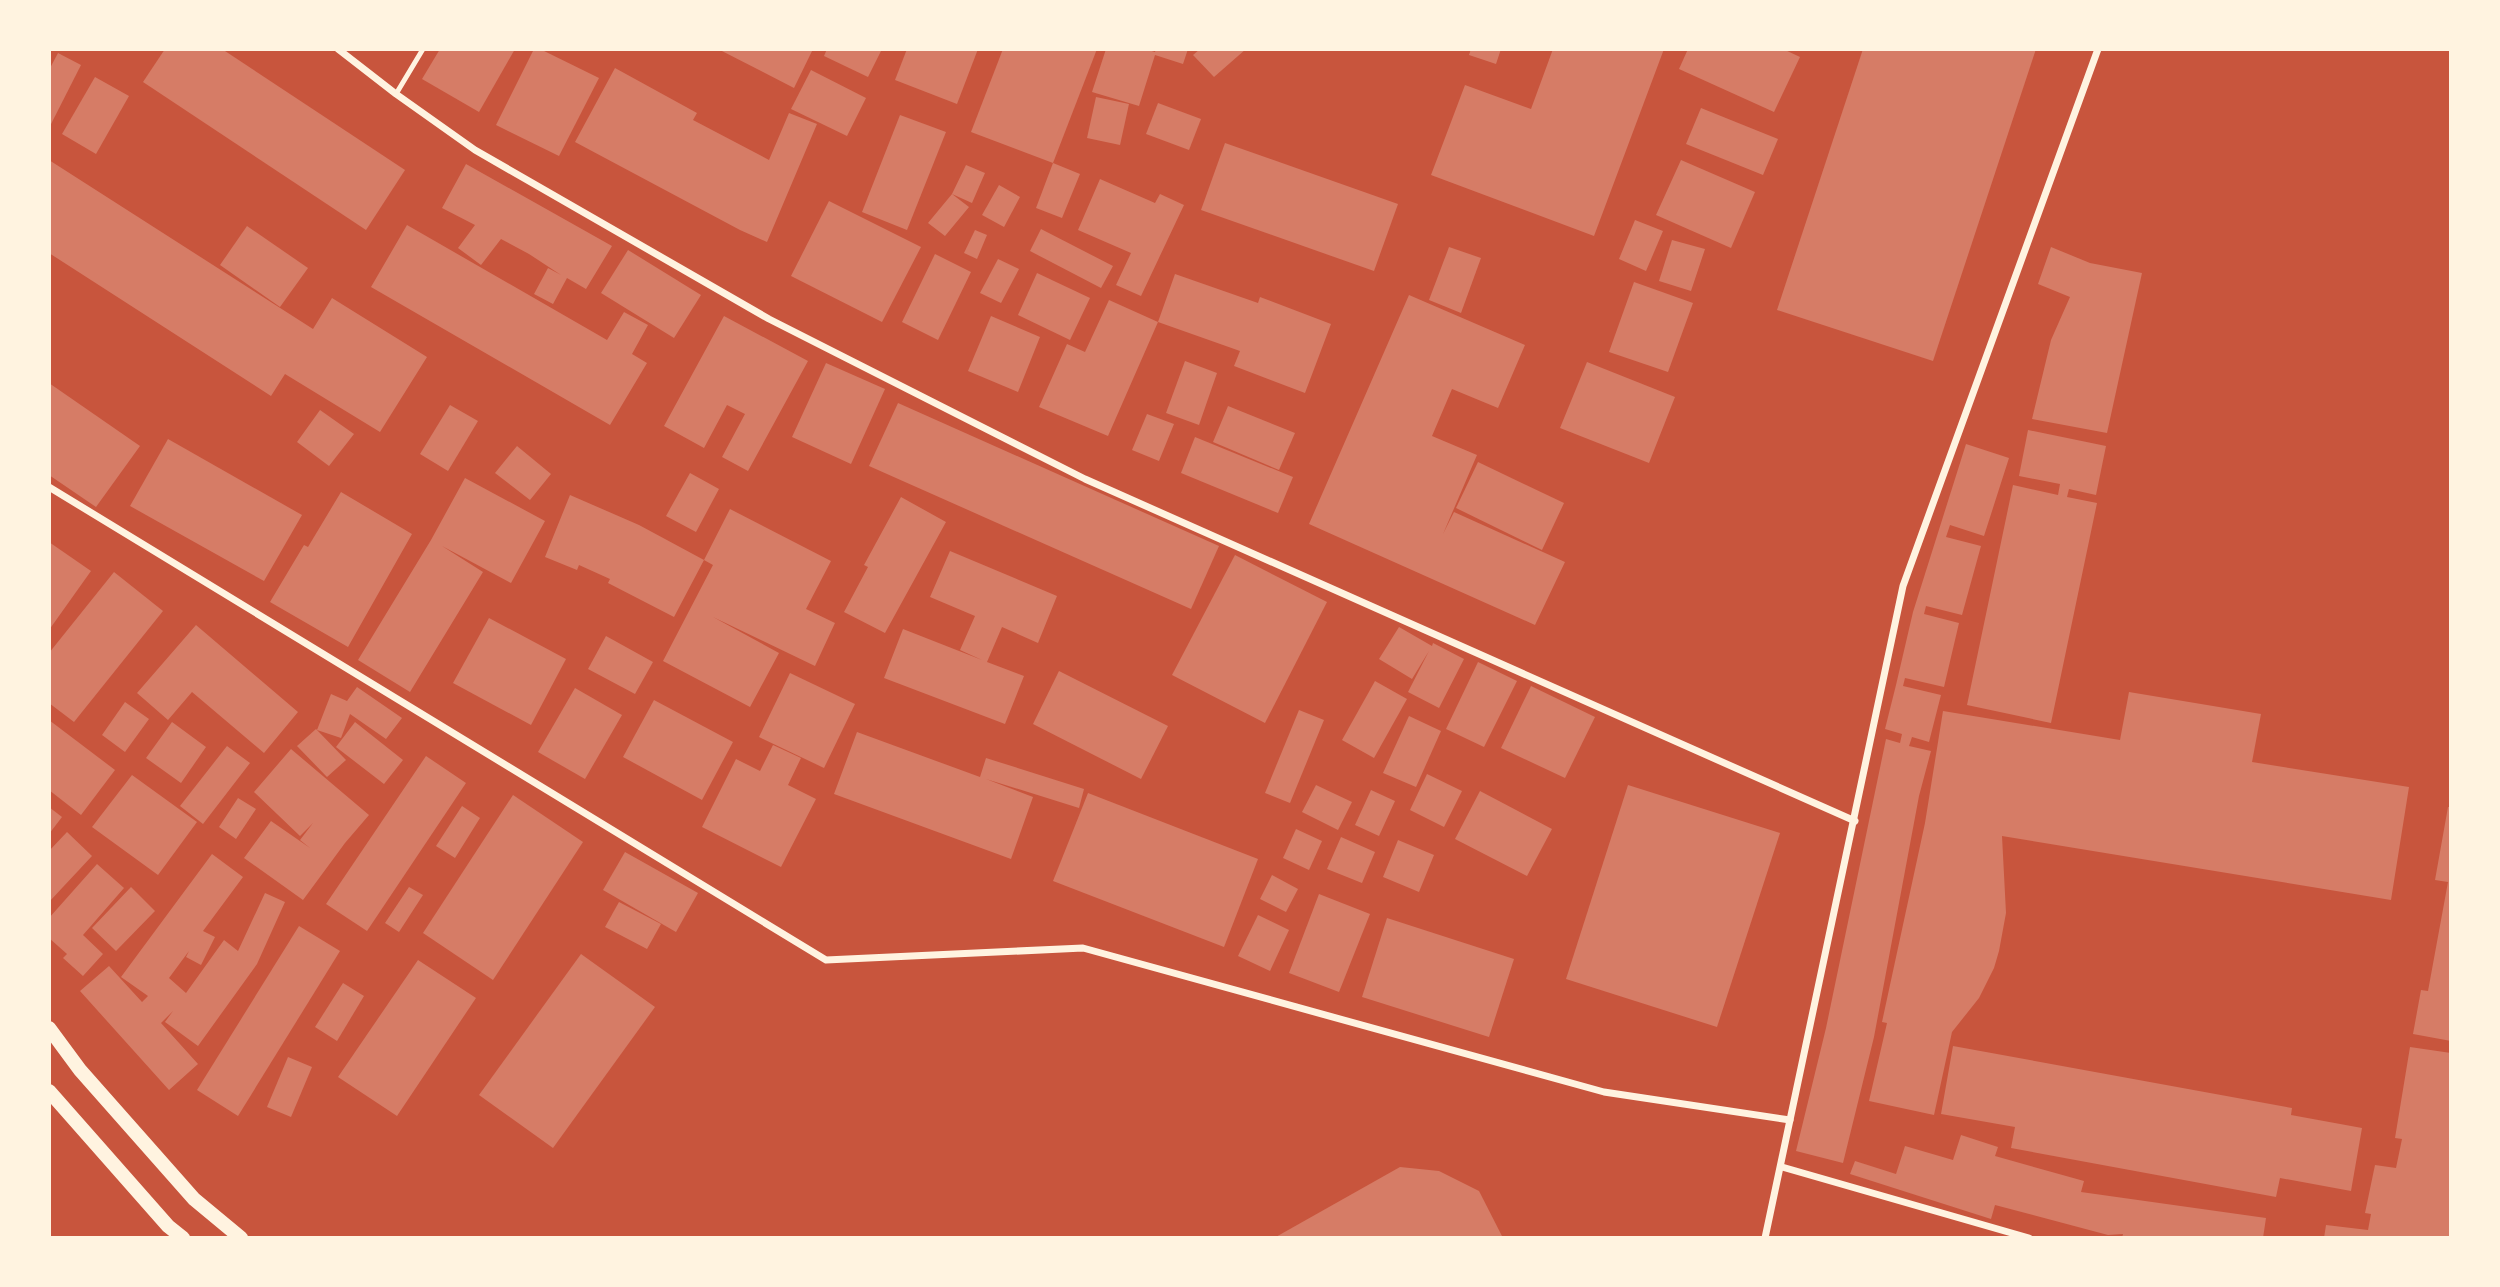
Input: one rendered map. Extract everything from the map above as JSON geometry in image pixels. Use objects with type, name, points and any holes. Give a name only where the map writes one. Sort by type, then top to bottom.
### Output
[{"type":"main road","points":[[49,1028],[80,1070],[194,1199],[241,1238]]},
{"type":"main road","points":[[49,1091],[168,1226],[183,1238]]},
{"type":"street","points":[[338,49],[475,150],[769,319],[1085,479],[1855,821]]},
{"type":"street","points":[[1765,1238],[1903,586],[2098,49]]},
{"type":"street","points":[[49,487],[826,960],[1083,948],[1604,1092],[1790,1120]]},
{"type":"street","points":[[1782,1167],[2029,1238]]},
{"type":"lane","points":[[396,94],[423,49]]},
{"type":"building","points":[[165,49],[222,49],[405,170],[366,230],[143,82]]},
{"type":"building","points":[[440,49],[515,49],[479,112],[422,79]]},
{"type":"building","points":[[534,49],[540,49],[599,78],[559,156],[496,125]]},
{"type":"building","points":[[718,49],[813,49],[794,88]]},
{"type":"building","points":[[827,49],[882,49],[868,77],[824,56]]},
{"type":"building","points":[[907,49],[978,49],[957,104],[895,80]]},
{"type":"building","points":[[1003,49],[1097,49],[1053,163],[971,132]]},
{"type":"building","points":[[1106,49],[1145,49],[1155,52],[1156,49],[1188,49],[1183,64],[1155,55],[1139,106],[1092,92]]},
{"type":"building","points":[[1200,49],[1246,49],[1214,77],[1193,55]]},
{"type":"building","points":[[1471,49],[1501,49],[1496,64],[1469,55]]},
{"type":"building","points":[[1553,49],[1664,49],[1594,236],[1431,175],[1465,85],[1531,109]]},
{"type":"building","points":[[1688,49],[1783,49],[1800,57],[1774,112],[1679,69]]},
{"type":"building","points":[[1863,49],[2036,49],[1933,361],[1777,310]]},
{"type":"building","points":[[58,53],[81,65],[49,128],[49,70]]},
{"type":"building","points":[[615,68],[697,113],[693,120],[769,160],[789,113],[817,124],[767,242],[575,142]]},
{"type":"building","points":[[811,70],[866,98],[847,136],[791,109]]},
{"type":"building","points":[[95,77],[129,96],[96,154],[62,134]]},
{"type":"building","points":[[1096,97],[1129,104],[1120,145],[1087,138]]},
{"type":"building","points":[[1158,103],[1201,119],[1189,150],[1146,134]]},
{"type":"building","points":[[1701,108],[1778,139],[1763,175],[1686,144]]},
{"type":"building","points":[[900,115],[946,132],[907,230],[862,212]]},
{"type":"building","points":[[1225,143],[1398,204],[1374,271],[1201,210]]},
{"type":"building","points":[[49,160],[313,329],[332,298],[427,357],[380,432],[285,374],[271,396],[49,253]]},
{"type":"building","points":[[1681,160],[1755,192],[1731,248],[1656,215]]},
{"type":"building","points":[[1053,163],[1080,174],[1062,218],[1036,208]]},
{"type":"building","points":[[466,164],[612,246],[586,289],[567,278],[553,304],[534,294],[548,268],[561,275],[529,254],[501,239],[481,265],[458,248],[475,225],[442,208]]},
{"type":"building","points":[[966,165],[985,173],[972,203],[952,194]]},
{"type":"building","points":[[1100,179],[1155,203],[1160,194],[1184,205],[1141,296],[1116,285],[1131,253],[1078,230]]},
{"type":"building","points":[[999,185],[1020,197],[1004,227],[982,215]]},
{"type":"building","points":[[952,194],[969,207],[945,236],[928,223]]},
{"type":"building","points":[[829,201],[921,247],[882,322],[791,276]]},
{"type":"building","points":[[1635,220],[1663,231],[1646,271],[1619,259]]},
{"type":"building","points":[[407,225],[607,340],[624,312],[648,325],[632,354],[647,363],[610,425],[371,287]]},
{"type":"building","points":[[247,226],[308,268],[280,307],[220,265]]},
{"type":"building","points":[[1041,229],[1113,266],[1101,288],[1030,251]]},
{"type":"building","points":[[975,230],[987,235],[977,259],[964,253]]},
{"type":"building","points":[[1672,240],[1705,249],[1691,291],[1659,281]]},
{"type":"building","points":[[1449,247],[1481,258],[1461,313],[1429,300]]},
{"type":"building","points":[[2051,247],[2090,263],[2142,273],[2107,433],[2032,419],[2051,340],[2070,297],[2038,284]]},
{"type":"building","points":[[628,250],[701,295],[674,338],[601,293]]},
{"type":"building","points":[[935,254],[971,272],[938,340],[902,322]]},
{"type":"building","points":[[998,259],[1019,269],[1001,303],[980,293]]},
{"type":"building","points":[[1037,273],[1090,298],[1070,340],[1018,315]]},
{"type":"building","points":[[1175,274],[1258,303],[1260,297],[1331,324],[1305,393],[1234,366],[1240,351],[1158,322]]},
{"type":"building","points":[[1634,282],[1693,303],[1668,372],[1609,352]]},
{"type":"building","points":[[1409,295],[1525,345],[1498,408],[1452,389],[1432,436],[1477,455],[1443,534],[1454,512],[1565,562],[1535,625],[1309,524]]},
{"type":"building","points":[[1109,300],[1158,322],[1108,436],[1039,407],[1067,344],[1085,352]]},
{"type":"building","points":[[724,316],[808,361],[748,471],[722,457],[745,414],[727,405],[704,448],[664,426]]},
{"type":"building","points":[[991,316],[1040,337],[1018,392],[968,371]]},
{"type":"building","points":[[1185,361],[1217,373],[1199,425],[1166,413]]},
{"type":"building","points":[[1587,362],[1675,397],[1649,463],[1560,428]]},
{"type":"building","points":[[826,363],[885,389],[851,464],[792,437]]},
{"type":"building","points":[[49,383],[140,446],[96,507],[49,475]]},
{"type":"building","points":[[898,403],[1219,546],[1191,609],[869,466]]},
{"type":"building","points":[[450,405],[478,421],[448,471],[420,454]]},
{"type":"building","points":[[1228,406],[1295,433],[1279,470],[1213,442]]},
{"type":"building","points":[[320,410],[354,434],[329,466],[297,442]]},
{"type":"building","points":[[1147,414],[1174,424],[1159,461],[1132,450]]},
{"type":"building","points":[[2028,430],[2106,446],[2096,495],[2069,489],[2067,497],[2097,503],[2051,723],[1967,705],[2013,485],[2058,495],[2060,484],[2019,476]]},
{"type":"building","points":[[1195,437],[1293,477],[1278,513],[1181,473]]},
{"type":"building","points":[[168,439],[302,515],[264,581],[130,506]]},
{"type":"building","points":[[1966,444],[2009,458],[1984,536],[1950,525],[1946,537],[1981,546],[1962,615],[1926,606],[1924,614],[1959,623],[1944,687],[1905,678],[1903,686],[1941,695],[1929,742],[1912,737],[1909,746],[1931,751],[1919,796],[1874,1037],[1843,1163],[1796,1151],[1826,1028],[1886,739],[1900,743],[1902,734],[1885,729],[1913,612]]},
{"type":"building","points":[[517,446],[551,474],[530,500],[495,473]]},
{"type":"building","points":[[1478,462],[1564,503],[1542,550],[1456,508]]},
{"type":"building","points":[[690,473],[719,489],[696,532],[666,516]]},
{"type":"building","points":[[465,478],[545,521],[511,583],[442,546],[483,572],[410,692],[358,660],[431,540]]},
{"type":"building","points":[[341,492],[412,534],[348,647],[270,602],[304,545],[308,547]]},
{"type":"building","points":[[570,495],[639,525],[704,560],[674,617],[608,583],[610,579],[579,565],[577,570],[545,557]]},
{"type":"building","points":[[901,497],[946,522],[885,633],[844,612],[868,567],[864,565]]},
{"type":"building","points":[[730,509],[831,561],[806,609],[835,623],[815,666],[713,617],[779,653],[750,707],[663,661],[713,565],[704,560]]},
{"type":"building","points":[[49,542],[91,571],[49,630]]},
{"type":"building","points":[[950,551],[1057,596],[1038,643],[1002,627],[987,662],[1024,676],[1005,724],[884,678],[903,629],[982,660],[960,650],[975,616],[930,597]]},
{"type":"building","points":[[1235,555],[1327,602],[1265,723],[1172,675]]},
{"type":"building","points":[[114,572],[163,611],[74,722],[49,703],[49,653]]},
{"type":"building","points":[[489,618],[566,659],[531,725],[453,683]]},
{"type":"building","points":[[196,625],[298,712],[264,753],[192,692],[168,720],[137,693]]},
{"type":"building","points":[[1399,627],[1432,646],[1433,643],[1464,659],[1439,708],[1408,692],[1429,651],[1412,679],[1379,659]]},
{"type":"building","points":[[606,636],[653,662],[635,694],[588,669]]},
{"type":"building","points":[[1478,662],[1517,681],[1484,747],[1446,729]]},
{"type":"building","points":[[1059,671],[1168,726],[1141,779],[1033,724]]},
{"type":"building","points":[[790,673],[855,704],[824,768],[759,737]]},
{"type":"building","points":[[1375,681],[1407,699],[1374,758],[1342,740]]},
{"type":"building","points":[[1531,686],[1595,717],[1565,778],[1501,748]]},
{"type":"building","points":[[357,687],[402,718],[386,739],[350,714],[341,738],[317,730],[331,694],[347,701]]},
{"type":"building","points":[[575,688],[622,715],[585,779],[538,752]]},
{"type":"building","points":[[2129,692],[2261,714],[2252,762],[2409,787],[2391,900],[2002,836],[2006,913],[1999,951],[1979,998],[1952,1032],[1934,1115],[1869,1101],[1887,1023],[1882,1022],[1925,823],[1943,711],[2120,740]]},
{"type":"building","points":[[654,700],[733,742],[702,800],[623,757]]},
{"type":"building","points":[[125,702],[149,719],[125,752],[102,735]]},
{"type":"building","points":[[1299,710],[1324,720],[1290,803],[1265,793]]},
{"type":"building","points":[[1409,716],[1441,731],[1416,787],[1383,773]]},
{"type":"building","points":[[49,720],[115,770],[81,815],[49,790]]},
{"type":"building","points":[[172,722],[206,747],[181,783],[146,758]]},
{"type":"building","points":[[355,722],[403,760],[384,784],[336,747]]},
{"type":"building","points":[[316,729],[346,760],[327,777],[297,746]]},
{"type":"building","points":[[857,732],[980,777],[986,758],[1084,789],[1079,808],[986,779],[1033,797],[1011,859],[834,794]]},
{"type":"building","points":[[773,745],[801,758],[788,785],[816,799],[781,867],[702,827],[736,759],[760,771]]},
{"type":"building","points":[[227,746],[250,763],[203,824],[180,806]]},
{"type":"building","points":[[291,749],[369,815],[303,900],[244,858],[271,821],[310,848],[300,840],[313,823],[300,836],[254,792]]},
{"type":"building","points":[[426,756],[466,783],[367,931],[326,904]]},
{"type":"building","points":[[1427,774],[1462,791],[1444,827],[1410,810]]},
{"type":"building","points":[[132,775],[197,822],[158,875],[92,827]]},
{"type":"building","points":[[1316,785],[1352,802],[1338,830],[1302,812]]},
{"type":"building","points":[[1628,785],[1780,833],[1717,1027],[1566,979]]},
{"type":"building","points":[[1371,790],[1395,801],[1379,836],[1355,825]]},
{"type":"building","points":[[1480,791],[1552,829],[1527,876],[1455,839]]},
{"type":"building","points":[[1088,793],[1258,859],[1224,947],[1053,881]]},
{"type":"building","points":[[513,795],[583,842],[493,980],[423,933]]},
{"type":"building","points":[[238,798],[256,809],[236,839],[219,827]]},
{"type":"building","points":[[462,806],[480,818],[455,858],[436,846]]},
{"type":"building","points":[[49,807],[62,817],[49,834]]},
{"type":"building","points":[[2448,807],[2451,807],[2451,1041],[2413,1034],[2421,990],[2428,991],[2448,882],[2435,880]]},
{"type":"building","points":[[1296,829],[1322,841],[1309,870],[1283,858]]},
{"type":"building","points":[[67,832],[92,856],[49,902],[49,851]]},
{"type":"building","points":[[1341,837],[1375,852],[1362,883],[1327,869]]},
{"type":"building","points":[[1398,840],[1434,855],[1419,892],[1383,877]]},
{"type":"building","points":[[625,852],[698,893],[676,932],[603,890]]},
{"type":"building","points":[[212,854],[243,877],[203,931],[215,937],[201,965],[186,957],[189,951],[169,978],[186,993],[224,940],[238,951],[265,893],[285,902],[257,964],[198,1046],[165,1022],[173,1011],[161,1023],[198,1064],[169,1090],[80,991],[109,966],[142,1002],[148,996],[121,977]]},
{"type":"building","points":[[97,864],[124,888],[83,935],[103,954],[83,976],[63,958],[67,954],[49,938],[49,918]]},
{"type":"building","points":[[1272,875],[1298,889],[1286,912],[1260,899]]},
{"type":"building","points":[[131,887],[155,911],[116,951],[92,928]]},
{"type":"building","points":[[409,887],[423,895],[399,932],[385,923]]},
{"type":"building","points":[[1319,894],[1370,914],[1339,992],[1289,973]]},
{"type":"building","points":[[619,902],[661,924],[647,949],[605,927]]},
{"type":"building","points":[[1258,915],[1289,930],[1270,971],[1238,956]]},
{"type":"building","points":[[1387,918],[1514,959],[1489,1037],[1362,997]]},
{"type":"building","points":[[299,926],[340,951],[238,1116],[197,1090]]},
{"type":"building","points":[[581,954],[655,1007],[553,1148],[479,1095]]},
{"type":"building","points":[[418,960],[476,998],[397,1116],[338,1077]]},
{"type":"building","points":[[343,983],[364,996],[337,1041],[315,1027]]},
{"type":"building","points":[[1953,1046],[2292,1108],[2291,1115],[2362,1128],[2351,1191],[2280,1178],[2276,1197],[2011,1148],[2015,1127],[1941,1114]]},
{"type":"building","points":[[2410,1047],[2451,1053],[2451,1238],[2324,1238],[2326,1225],[2368,1230],[2371,1214],[2365,1213],[2375,1165],[2396,1168],[2402,1139],[2395,1138]]},
{"type":"building","points":[[288,1057],[312,1067],[291,1117],[267,1107]]},
{"type":"building","points":[[1961,1135],[1998,1147],[1995,1156],[2084,1181],[2081,1192],[2266,1218],[2263,1238],[2122,1238],[2123,1234],[2108,1235],[1995,1205],[1991,1219],[1850,1174],[1855,1161],[1896,1174],[1905,1146],[1953,1160]]},
{"type":"building","points":[[1400,1167],[1439,1171],[1479,1191],[1503,1238],[1274,1238]]}]
